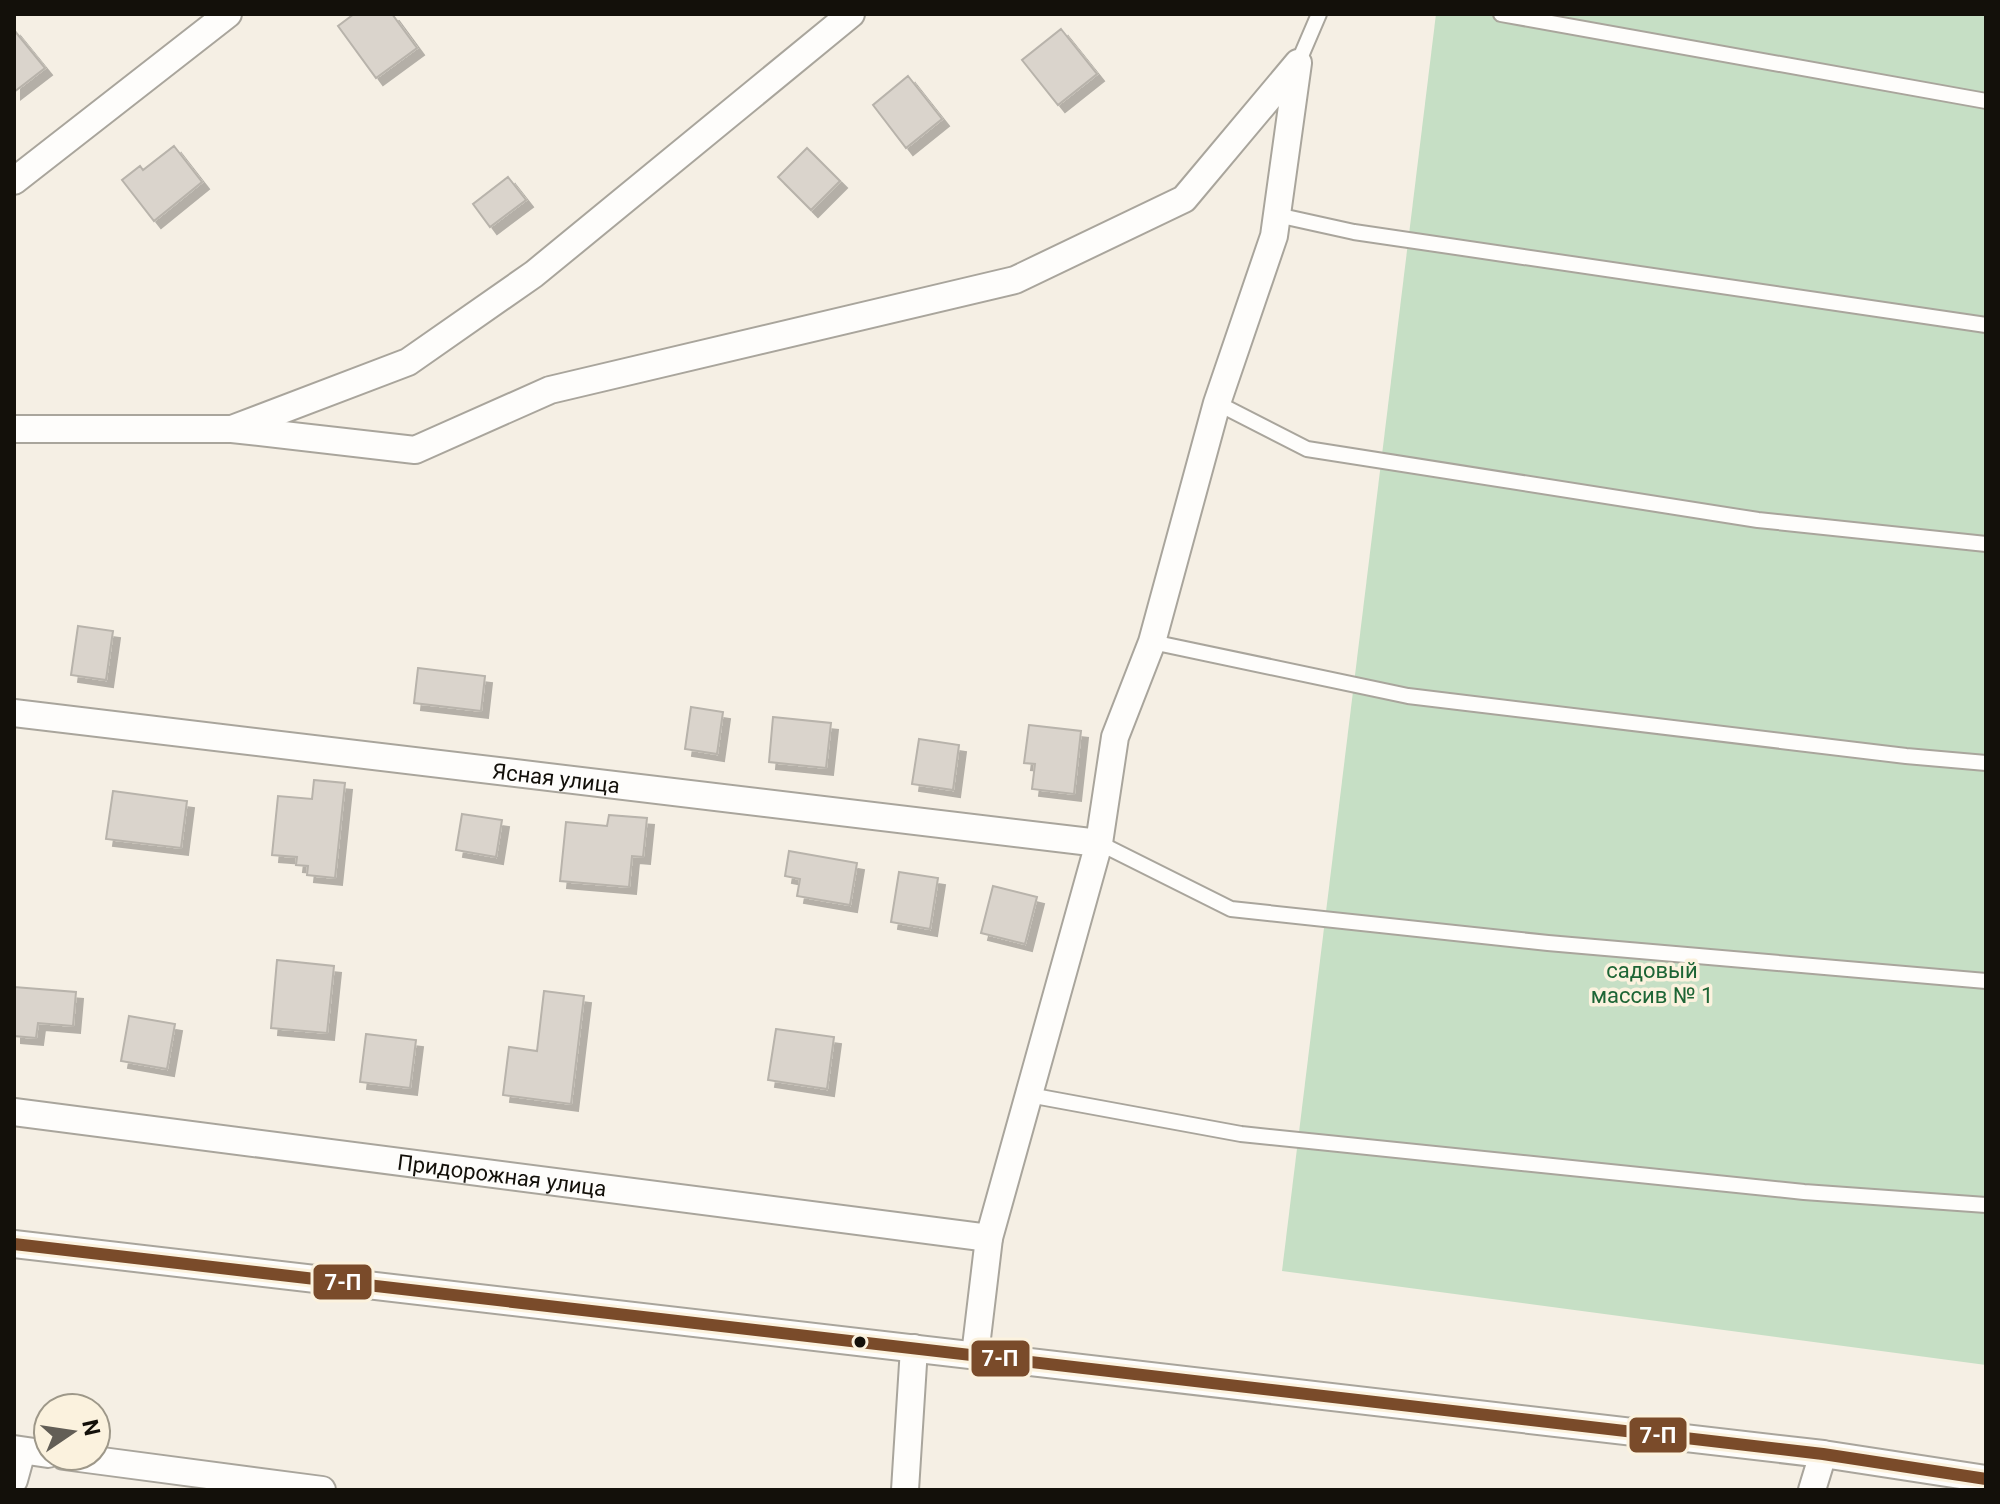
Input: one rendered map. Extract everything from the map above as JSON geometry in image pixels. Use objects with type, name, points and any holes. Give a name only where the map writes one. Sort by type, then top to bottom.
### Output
[{"type":"street","points":[[14,181],[228,14]]},
{"type":"street","points":[[232,429],[408,362],[534,274],[851,14]]},
{"type":"street","points":[[14,429],[232,429],[415,450],[550,390],[1015,280],[1184,199],[1298,63]]},
{"type":"street","points":[[975,1355],[989,1238],[1099,843],[1115,737],[1152,642],[1217,403],[1274,236],[1298,63]]},
{"type":"street","name":"Ясная улица","points":[[14,713],[1099,843]]},
{"type":"street","name":"Придорожная улица","points":[[14,1112],[989,1238]]},
{"type":"street","points":[[14,1244],[1823,1454],[1986,1479]]},
{"type":"street","points":[[905,1490],[914,1348]]},
{"type":"street","points":[[14,1480],[28,1451]]},
{"type":"street","points":[[1812,1490],[1823,1454]]},
{"type":"street","points":[[112,1462],[322,1490]]},
{"type":"lane","points":[[1298,63],[1319,14]]},
{"type":"lane","points":[[1501,14],[1986,101]]},
{"type":"lane","points":[[1277,215],[1354,232],[1986,325]]},
{"type":"lane","points":[[1217,403],[1307,449],[1758,520],[1986,544]]},
{"type":"lane","points":[[1152,642],[1408,696],[1986,763]]},
{"type":"lane","points":[[1099,843],[1231,909],[1548,943],[1986,981]]},
{"type":"lane","points":[[1029,1095],[1241,1134],[1804,1192],[1986,1205]]},
{"type":"green space","name":"садовый массив № 1","points":[[1436,14],[1986,14],[1986,1365],[1282,1271]]},
{"type":"building","points":[[354,14],[392,14],[417,48],[376,78],[338,26]]},
{"type":"building","points":[[1061,29],[1097,74],[1058,105],[1022,60]]},
{"type":"building","points":[[14,30],[45,68],[14,92]]},
{"type":"building","points":[[908,76],[942,119],[906,148],[873,105]]},
{"type":"building","points":[[174,146],[202,182],[154,221],[122,180],[140,166],[143,170]]},
{"type":"building","points":[[807,148],[840,181],[811,210],[778,177]]},
{"type":"building","points":[[508,177],[526,200],[490,227],[473,204]]},
{"type":"building","points":[[78,626],[113,631],[106,680],[71,675]]},
{"type":"building","points":[[418,668],[485,676],[481,711],[414,703]]},
{"type":"building","points":[[691,707],[723,712],[717,754],[685,749]]},
{"type":"building","points":[[773,717],[831,723],[826,768],[769,762]]},
{"type":"building","points":[[1029,725],[1081,731],[1074,794],[1032,789],[1035,764],[1024,763]]},
{"type":"building","points":[[919,739],[959,745],[953,790],[912,784]]},
{"type":"building","points":[[314,780],[345,783],[335,878],[307,875],[308,866],[296,865],[297,857],[272,855],[278,796],[312,799]]},
{"type":"building","points":[[113,791],[187,801],[181,848],[106,839]]},
{"type":"building","points":[[462,814],[502,820],[496,857],[456,850]]},
{"type":"building","points":[[609,815],[647,818],[643,857],[632,856],[629,887],[560,881],[566,822],[607,826]]},
{"type":"building","points":[[789,851],[857,863],[850,905],[797,896],[800,879],[785,876]]},
{"type":"building","points":[[899,872],[938,878],[930,929],[891,922]]},
{"type":"building","points":[[993,886],[1037,897],[1025,944],[981,933]]},
{"type":"building","points":[[277,960],[334,966],[327,1033],[271,1028]]},
{"type":"building","points":[[14,987],[76,992],[73,1026],[38,1023],[36,1038],[14,1036]]},
{"type":"building","points":[[544,991],[584,996],[571,1104],[503,1095],[509,1047],[537,1051]]},
{"type":"building","points":[[129,1016],[175,1024],[167,1069],[121,1061]]},
{"type":"building","points":[[776,1029],[834,1037],[827,1089],[768,1080]]},
{"type":"building","points":[[366,1034],[416,1040],[410,1088],[360,1082]]},
{"type":"transit line","name":"7-П","points":[[14,1244],[1823,1454],[1986,1479]]}]
